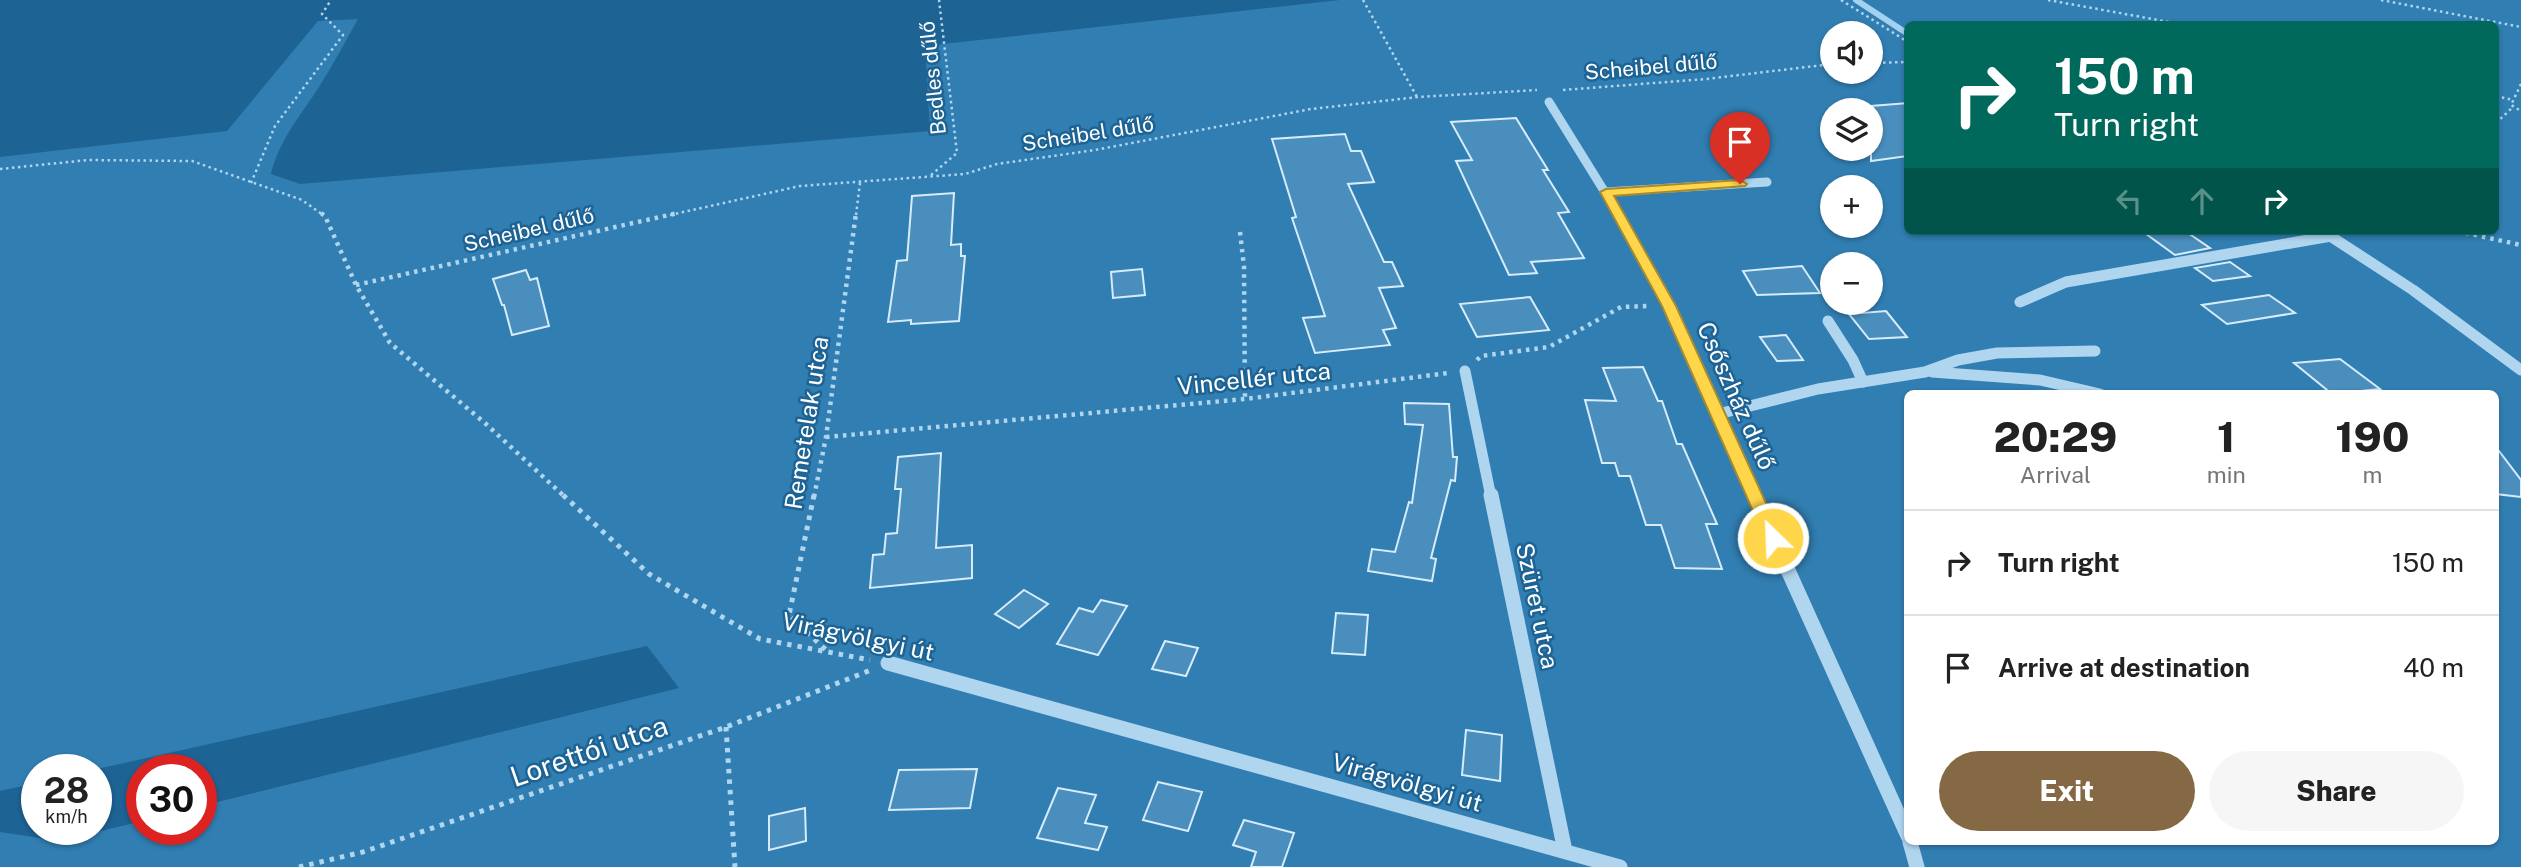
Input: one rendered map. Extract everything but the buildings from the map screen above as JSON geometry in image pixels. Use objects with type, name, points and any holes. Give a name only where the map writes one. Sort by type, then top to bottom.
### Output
[{"type":"street","name":"Csőszház dűlő","points":[[1549,102],[1606,192],[1669,306],[1904,827]]},
{"type":"street","points":[[1606,192],[1767,182]]},
{"type":"street","points":[[2020,302],[2066,282],[2315,235]]},
{"type":"street","points":[[2329,235],[2413,290],[2521,370]]},
{"type":"street","points":[[1828,321],[1853,360],[1863,382]]},
{"type":"street","points":[[1717,414],[1818,389],[1925,372],[1958,360],[1997,353],[2095,351]]},
{"type":"street","name":"Szüret utca","points":[[1465,371],[1565,851]]},
{"type":"street","name":"Virágvölgyi út","points":[[888,663],[1620,867]]},
{"type":"street","points":[[1911,845],[1917,867]]},
{"type":"lane","points":[[1925,372],[2040,380],[2083,390]]},
{"type":"path","points":[[251,183],[275,125],[343,35],[323,13],[331,0]]},
{"type":"path","name":"Bedles dűlő","points":[[930,176],[957,153],[940,0]]},
{"type":"path","points":[[1363,0],[1418,97]]},
{"type":"path","points":[[1841,0],[1904,40]]},
{"type":"path","points":[[2048,0],[2164,21]]},
{"type":"path","points":[[2382,0],[2490,21]]},
{"type":"path","points":[[2499,23],[2521,27]]},
{"type":"path","points":[[1883,63],[1904,62]]},
{"type":"path","name":"Scheibel dűlő","points":[[1561,90],[1706,79],[1820,65]]},
{"type":"path","points":[[2499,120],[2513,107],[2513,100],[2521,84]]},
{"type":"path","name":"Scheibel dűlő","points":[[356,285],[800,186],[965,174],[997,164],[1095,150],[1311,109],[1418,97],[1540,90]]},
{"type":"path","points":[[2499,97],[2513,100]]},
{"type":"path","points":[[2513,107],[2521,111]]},
{"type":"path","name":"Virágvölgyi út","points":[[0,169],[88,160],[192,161],[302,200],[325,216],[356,285],[390,343],[486,424],[649,574],[760,639],[888,663]]},
{"type":"path","name":"Remetelak utca","points":[[827,652],[789,615],[826,437],[860,183]]},
{"type":"path","points":[[1240,232],[1244,267],[1245,399]]},
{"type":"path","points":[[2476,235],[2521,245]]},
{"type":"path","name":"Vincellér utca","points":[[826,437],[1245,399],[1465,371],[1480,356],[1549,347],[1621,307],[1669,306]]},
{"type":"path","name":"Lorettói utca","points":[[299,867],[363,852],[726,727],[888,663]]},
{"type":"path","points":[[726,727],[734,867]]},
{"type":"shaded area","points":[[1340,0],[2521,0],[2521,867],[0,867],[0,832],[21,835],[21,845],[112,845],[112,828],[126,825],[126,845],[217,845],[217,802],[679,688],[647,646],[164,754],[126,754],[126,763],[112,766],[112,754],[21,754],[21,786],[0,791],[0,157],[227,131],[318,21],[358,19],[324,79],[291,128],[275,162],[271,174],[300,184],[930,131],[925,46]]},
{"type":"waterway","points":[[1856,0],[1904,31]]},
{"type":"route","points":[[1740,184],[1606,192],[1669,306],[1773,538]]}]
